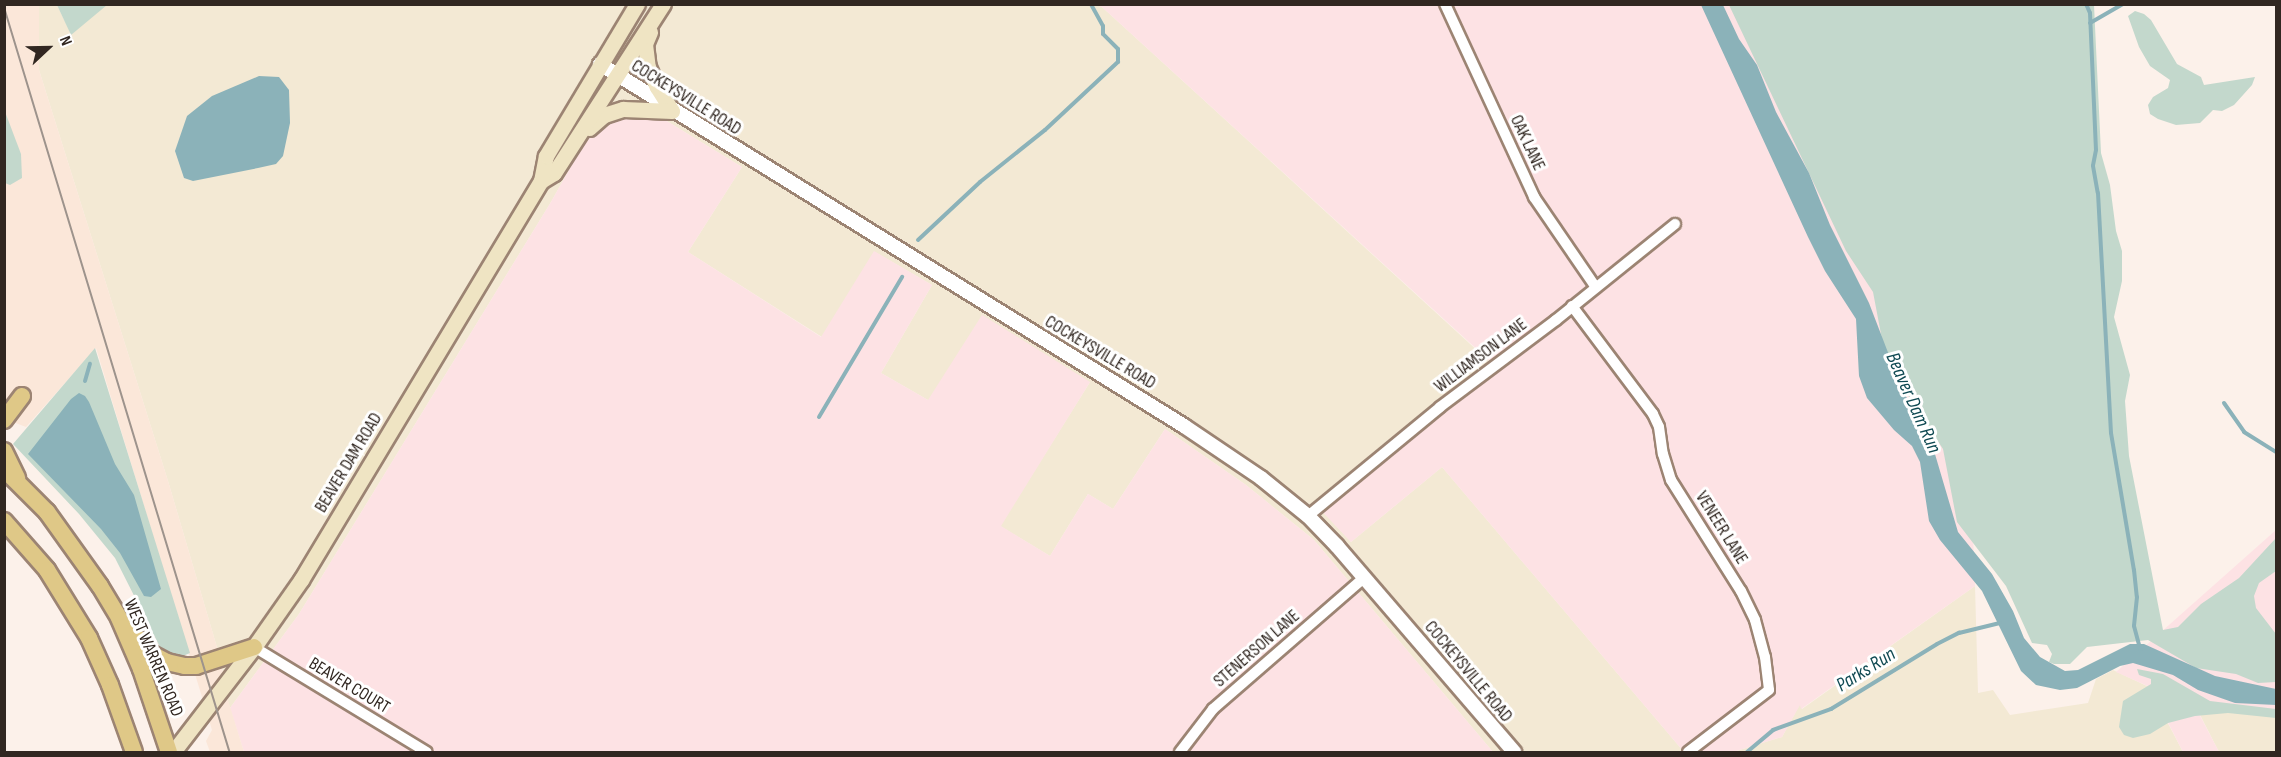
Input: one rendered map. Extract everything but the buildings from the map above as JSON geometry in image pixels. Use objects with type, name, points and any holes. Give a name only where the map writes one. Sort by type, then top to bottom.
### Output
[{"type":"main road","name":"BEAVER DAM ROAD","points":[[171,753],[254,647],[301,580],[541,181],[546,156],[637,4]]},
{"type":"main road","name":"BEAVER DAM ROAD","points":[[541,181],[554,173],[662,7]]},
{"type":"main road","points":[[662,7],[645,44],[652,78],[672,111]]},
{"type":"main road","points":[[574,142],[604,116],[615,111],[632,108],[672,111]]},
{"type":"main road","points":[[4,420],[22,396]]},
{"type":"main road","points":[[4,451],[20,484]]},
{"type":"main road","name":"WEST WARREN ROAD","points":[[4,469],[75,547],[119,618],[141,669],[171,753]]},
{"type":"main road","points":[[4,521],[47,570],[89,638],[110,685],[134,753]]},
{"type":"main road","points":[[119,618],[152,654],[167,662],[185,666],[196,666],[254,647]]},
{"type":"street","name":"OAK LANE","points":[[1445,4],[1534,197],[1595,286]]},
{"type":"street","name":"COCKEYSVILLE ROAD","points":[[600,64],[672,111],[1241,463],[1308,516],[1365,577],[1514,753]]},
{"type":"street","name":"WILLIAMSON LANE","points":[[1308,516],[1440,407],[1675,224]]},
{"type":"street","name":"VENEER LANE","points":[[1572,306],[1653,414],[1659,427],[1663,454],[1671,480],[1741,591],[1755,621],[1765,657],[1769,690],[1688,753]]},
{"type":"street","name":"STENERSON LANE","points":[[1180,753],[1213,709],[1365,577]]},
{"type":"street","name":"BEAVER COURT","points":[[254,647],[427,753]]},
{"type":"shaded area","points":[[107,4],[1095,4],[1102,7],[1492,364],[1315,503],[1351,542],[1442,467],[1684,752],[1493,752],[1314,540],[1246,485],[1165,429],[1113,509],[1088,494],[1050,556],[1000,526],[1090,382],[928,400],[881,373],[932,285],[875,252],[822,337],[688,252],[742,167],[665,120],[648,114],[585,141],[551,202],[299,614],[230,708],[222,683],[225,680],[216,644],[168,481],[39,70],[39,5],[57,5],[71,34]]},
{"type":"shaded area","points":[[4,5],[39,5],[39,70],[168,481],[216,644],[225,680],[223,684],[244,752],[210,752],[206,741],[212,730],[96,348],[26,427],[5,419]]},
{"type":"shaded area","points":[[1095,5],[1953,5],[1975,586],[1801,709],[1800,705],[1782,737],[1733,752],[1684,752],[1442,467],[1351,542],[1314,503],[1492,363],[1102,7]]},
{"type":"shaded area","points":[[623,114],[649,114],[665,120],[742,167],[688,252],[821,337],[874,251],[932,285],[881,373],[928,400],[982,315],[1090,382],[1001,526],[1050,556],[1088,494],[1113,509],[1165,429],[1246,485],[1314,540],[1493,752],[244,752],[230,708],[299,614],[551,202],[585,141],[602,124]]},
{"type":"shaded area","points":[[2276,530],[2276,709],[2196,708],[2219,752],[2183,752],[2150,687],[2116,672]]},
{"type":"shaded area","points":[[1975,586],[1978,693],[1993,690],[2010,715],[2088,703],[2096,679],[2113,670],[2149,687],[2183,752],[1733,752],[1782,737],[1800,704],[1802,709]]},
{"type":"shaded area","points":[[2196,707],[2275,707],[2276,752],[2219,752]]},
{"type":"green space","points":[[57,5],[107,5],[71,35]]},
{"type":"green space","points":[[1729,5],[2094,5],[2101,153],[2110,185],[2116,231],[2122,251],[2122,281],[2114,317],[2130,375],[2125,401],[2129,456],[2163,630],[2178,627],[2201,604],[2239,578],[2276,538],[2276,571],[2259,583],[2254,596],[2256,608],[2276,634],[2276,682],[2258,683],[2236,674],[2196,668],[2148,640],[2087,647],[2070,664],[2049,662],[2052,654],[2047,645],[2032,643],[2006,586],[1957,522],[1943,449],[1902,386],[1888,371],[1873,292],[1846,251]]},
{"type":"green space","points":[[2135,11],[2151,20],[2177,64],[2201,77],[2204,85],[2255,77],[2252,85],[2234,105],[2222,111],[2213,110],[2200,123],[2176,125],[2150,114],[2148,105],[2153,97],[2168,88],[2170,80],[2150,66],[2139,47],[2128,16]]},
{"type":"green space","points":[[4,109],[21,154],[22,178],[10,185],[5,183]]},
{"type":"green space","points":[[95,348],[190,653],[178,658],[160,647],[115,558],[79,514],[13,444]]},
{"type":"green space","points":[[2137,669],[2163,674],[2210,701],[2276,709],[2276,718],[2228,713],[2195,716],[2168,723],[2150,734],[2133,738],[2124,735],[2119,727],[2123,701],[2151,684],[2151,679],[2139,675]]},
{"type":"water","name":"Beaver Dam Run","points":[[1701,5],[1723,5],[1739,39],[1757,65],[1776,112],[1809,173],[1830,225],[1869,303],[1902,389],[1932,444],[1958,532],[1992,574],[2013,611],[2024,638],[2040,657],[2065,671],[2078,670],[2130,644],[2144,644],[2215,676],[2276,689],[2276,705],[2235,703],[2198,690],[2173,675],[2133,663],[2120,666],[2077,688],[2060,690],[2036,685],[2021,671],[1982,591],[1940,540],[1929,521],[1920,462],[1912,446],[1894,430],[1867,398],[1859,376],[1856,319],[1825,271],[1808,237]]},
{"type":"water","points":[[259,76],[279,77],[289,90],[290,123],[283,156],[276,164],[258,168],[193,181],[184,178],[175,151],[187,116],[212,96]]},
{"type":"water","points":[[79,393],[89,402],[115,464],[134,495],[161,589],[151,597],[144,596],[120,553],[101,529],[28,454],[71,399]]},
{"type":"waterway","points":[[918,240],[980,182],[1045,130],[1118,62],[1118,49],[1103,34],[1103,26],[1091,4]]},
{"type":"waterway","points":[[2086,4],[2090,13],[2096,150],[2093,166],[2098,193],[2111,433],[2134,570],[2137,597],[2134,626],[2140,649]]},
{"type":"waterway","points":[[2090,23],[2123,4]]},
{"type":"waterway","points":[[819,417],[902,277]]},
{"type":"waterway","points":[[85,381],[90,364]]},
{"type":"waterway","points":[[2224,403],[2244,432],[2276,452]]},
{"type":"waterway","name":"Parks Run","points":[[1747,752],[1773,730],[1831,709],[1937,644],[1959,633],[2000,623]]},
{"type":"tram line","points":[[4,6],[230,752]]}]
